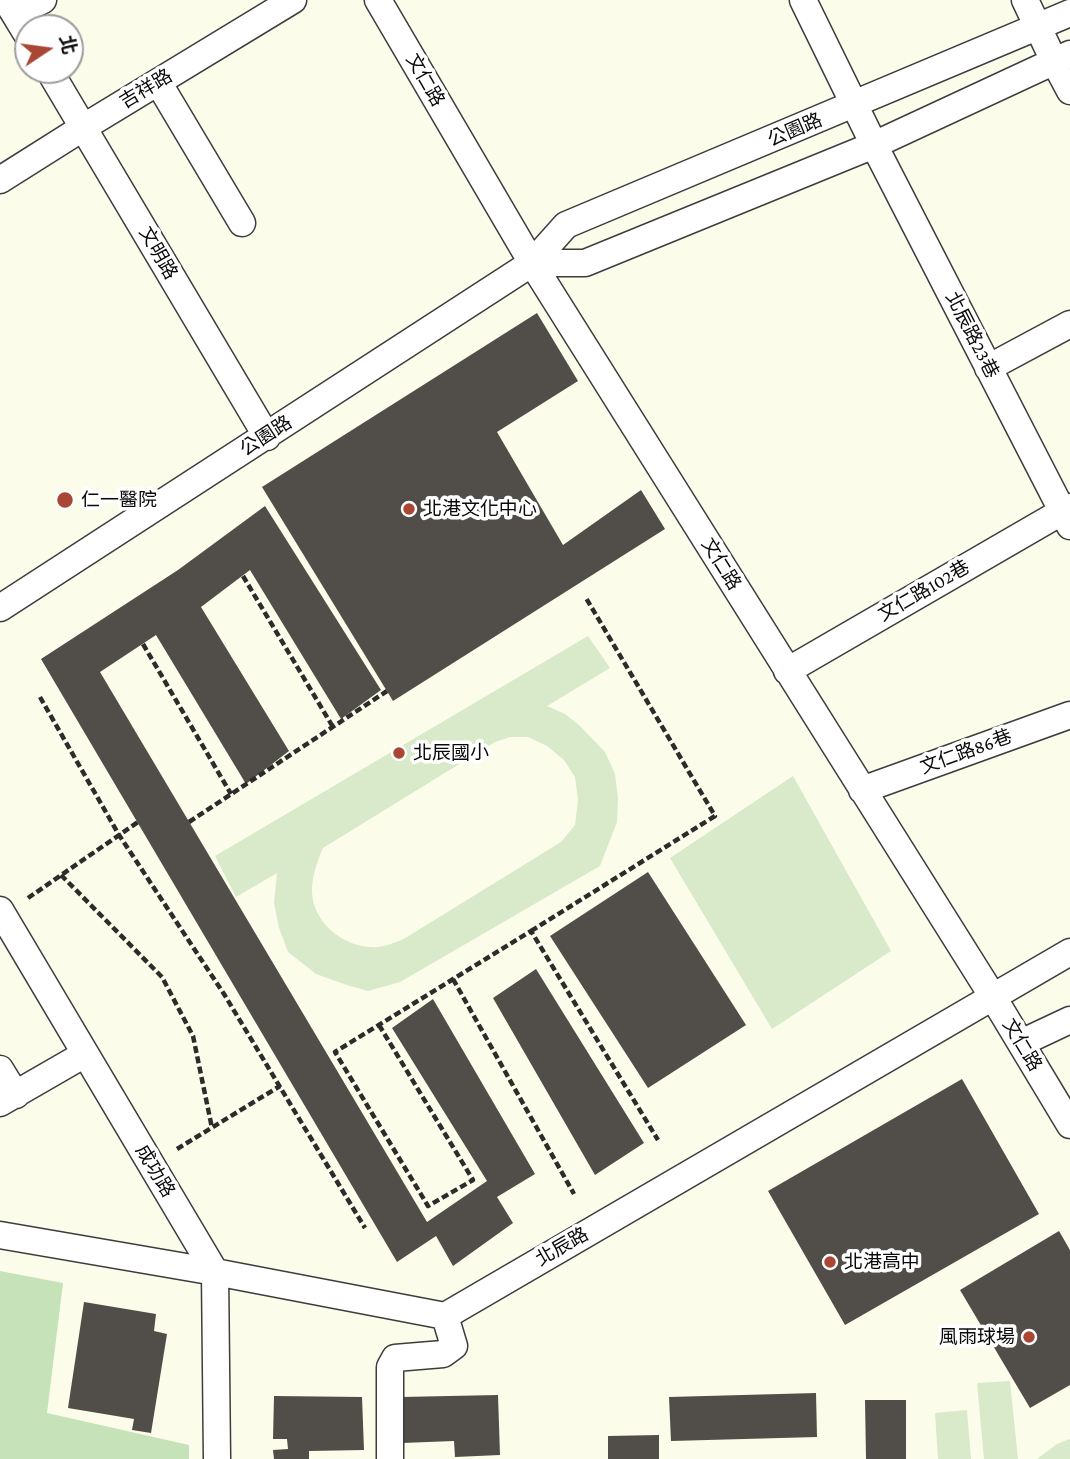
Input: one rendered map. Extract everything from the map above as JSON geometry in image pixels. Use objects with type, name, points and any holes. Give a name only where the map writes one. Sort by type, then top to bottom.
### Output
[{"type":"street","points":[[21,14],[43,0]]},
{"type":"street","name":"吉祥路","points":[[0,180],[293,0]]},
{"type":"street","name":"文仁路","points":[[378,0],[532,263],[993,996],[1070,1125]]},
{"type":"street","name":"北辰路23巷","points":[[803,0],[988,368],[1067,514]]},
{"type":"street","points":[[1025,0],[1037,27],[1062,57],[1070,91]]},
{"type":"street","name":"公園路","points":[[0,608],[532,263],[566,225],[1070,13]]},
{"type":"street","points":[[532,263],[585,263],[874,145],[1062,57]]},
{"type":"street","points":[[158,82],[242,223]]},
{"type":"street","name":"文明路","points":[[58,84],[267,436]]},
{"type":"street","points":[[988,368],[1070,324]]},
{"type":"street","name":"文仁路102巷","points":[[787,671],[1067,514]]},
{"type":"street","name":"文仁路86巷","points":[[862,789],[1070,715]]},
{"type":"street","name":"成功路","points":[[0,910],[215,1272]]},
{"type":"street","name":"北辰路","points":[[445,1316],[1070,952]]},
{"type":"street","points":[[1021,1043],[1070,1020]]},
{"type":"street","points":[[0,1069],[8,1099],[85,1054]]},
{"type":"street","points":[[0,1235],[215,1272],[445,1316],[454,1346],[443,1354],[395,1358],[390,1367],[390,1459]]},
{"type":"street","points":[[215,1272],[217,1459]]},
{"type":"path","points":[[243,576],[334,727]]},
{"type":"path","points":[[379,1025],[473,1180],[428,1206],[335,1052],[715,817],[586,597]]},
{"type":"path","points":[[143,644],[232,794]]},
{"type":"path","points":[[189,822],[387,691]]},
{"type":"path","points":[[40,697],[119,835],[217,983],[365,1228]]},
{"type":"path","points":[[28,898],[138,822]]},
{"type":"path","points":[[61,875],[162,977],[193,1036],[212,1128]]},
{"type":"path","points":[[531,931],[658,1140]]},
{"type":"path","points":[[453,979],[574,1194]]},
{"type":"path","points":[[177,1149],[280,1086]]},
{"type":"green space","points":[[588,636],[610,668],[547,706],[565,714],[579,725],[605,752],[615,774],[617,822],[600,866],[400,982],[368,991],[316,974],[288,952],[274,903],[277,873],[236,897],[215,856]],"holes":[[[510,737],[528,737],[547,746],[564,760],[575,777],[578,800],[575,825],[561,842],[394,943],[375,947],[359,946],[330,930],[317,912],[312,891],[315,869],[323,848],[495,742]]]},
{"type":"green space","points":[[793,776],[891,951],[772,1029],[670,858]]},
{"type":"green space","points":[[0,1271],[63,1283],[47,1413],[189,1445],[189,1459],[0,1459]]},
{"type":"green space","points":[[1010,1381],[1018,1459],[984,1459],[977,1383]]},
{"type":"green space","points":[[967,1410],[971,1459],[938,1459],[935,1413]]},
{"type":"green space","points":[[1070,1439],[1070,1459],[1037,1459],[1057,1444]]},
{"type":"building","name":"北港文化中心","points":[[537,313],[578,381],[497,432],[563,545],[641,490],[665,529],[393,701],[262,487]]},
{"type":"building","points":[[265,506],[381,690],[341,719],[250,570],[201,607],[289,751],[246,784],[156,635],[100,672],[427,1222],[487,1181],[392,1028],[433,999],[535,1174],[497,1197],[513,1223],[453,1266],[436,1236],[397,1262],[41,659],[178,570]]},
{"type":"building","points":[[648,872],[746,1025],[648,1088],[550,936]]},
{"type":"building","points":[[536,969],[644,1143],[595,1175],[493,998]]},
{"type":"building","points":[[962,1079],[1039,1214],[845,1325],[768,1191]]},
{"type":"building","name":"風雨球場","points":[[1059,1231],[1070,1250],[1070,1385],[1030,1408],[960,1290]]},
{"type":"building","points":[[84,1302],[156,1314],[154,1331],[167,1334],[151,1433],[132,1430],[134,1419],[68,1408]]},
{"type":"building","points":[[816,1393],[817,1437],[671,1441],[669,1397]]},
{"type":"building","points":[[498,1395],[500,1455],[455,1457],[454,1441],[402,1443],[401,1397]]},
{"type":"building","points":[[274,1396],[362,1397],[364,1450],[309,1451],[309,1459],[274,1459],[273,1450],[288,1449],[287,1439],[273,1439]]},
{"type":"building","points":[[865,1400],[906,1400],[906,1459],[866,1459]]},
{"type":"building","points":[[659,1435],[659,1459],[608,1459],[608,1436]]},
{"type":"place","name":"仁一醫院","points":[[65,500]]},
{"type":"place","name":"北港文化中心","points":[[409,509]]},
{"type":"place","name":"北辰國小","points":[[399,753]]},
{"type":"place","name":"北港高中","points":[[830,1262]]},
{"type":"place","name":"風雨球場","points":[[1029,1337]]}]
